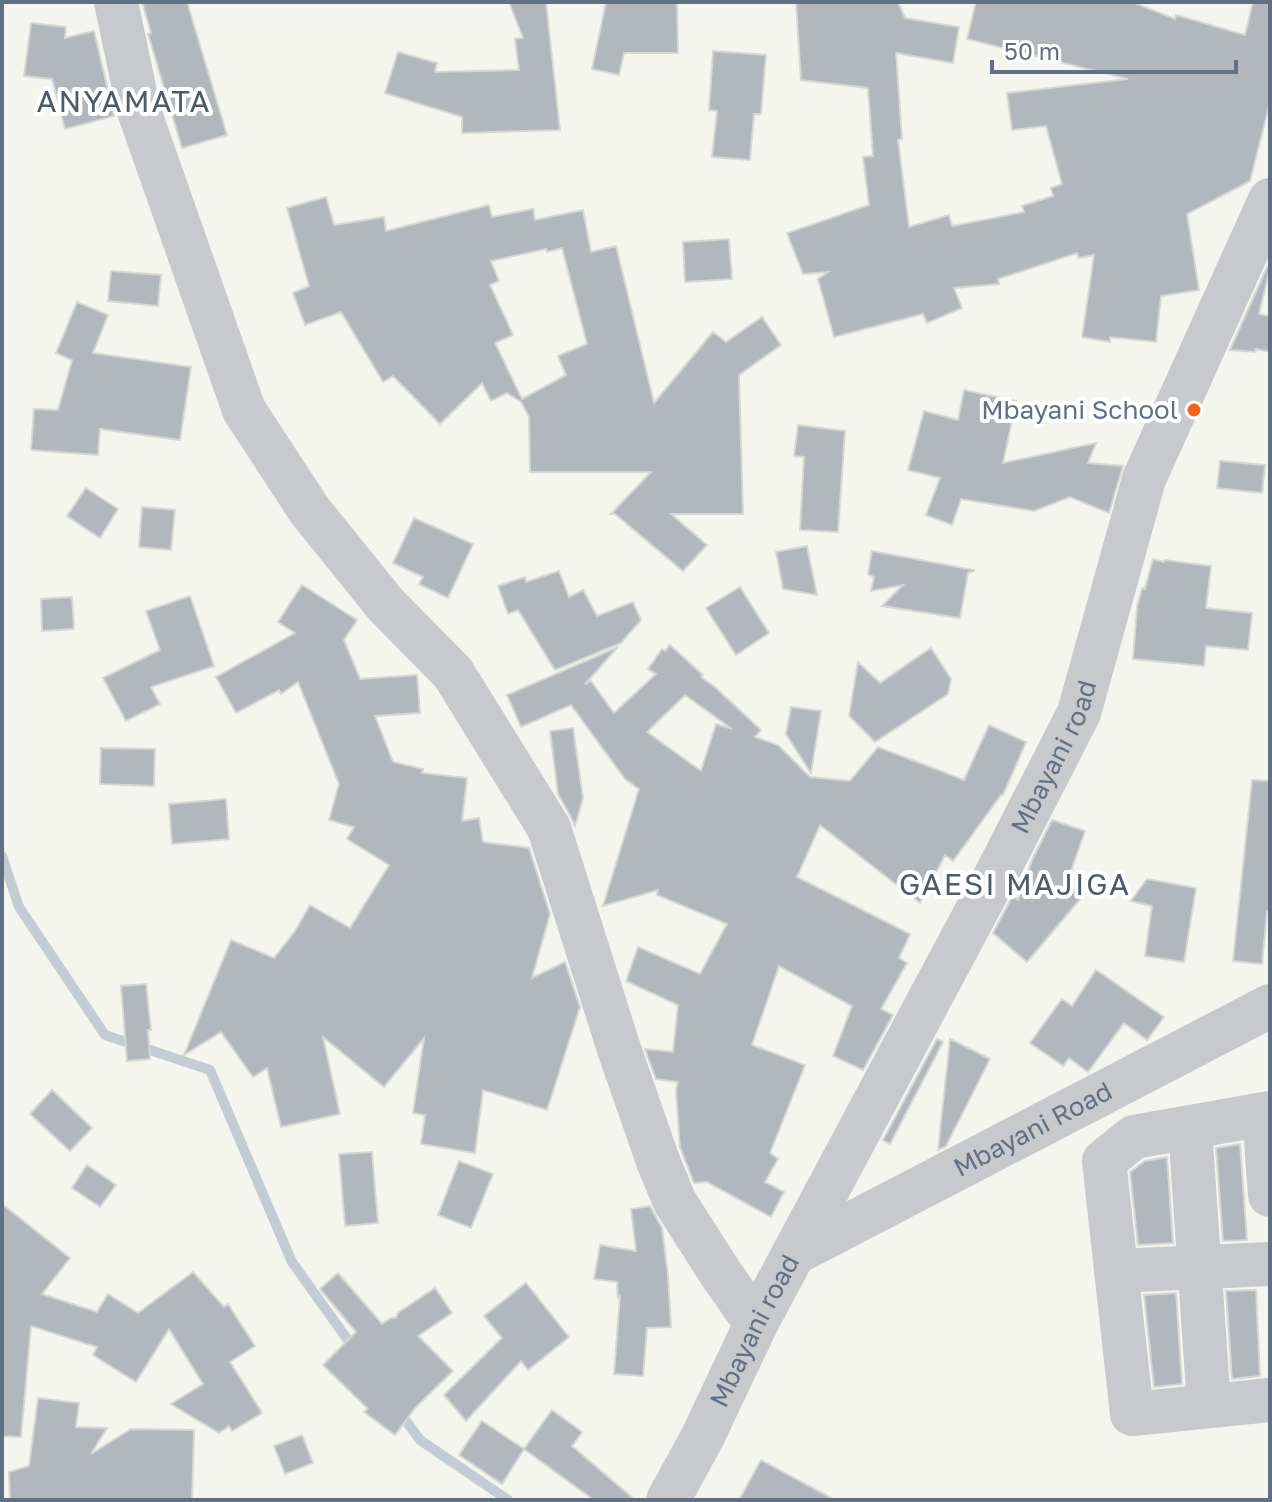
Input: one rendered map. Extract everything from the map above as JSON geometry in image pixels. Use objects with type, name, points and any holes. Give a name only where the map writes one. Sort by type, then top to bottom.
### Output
[{"type":"street","points":[[116,2],[139,111],[244,410],[310,511],[386,605],[453,673],[549,828],[619,1049],[669,1188],[721,1274],[756,1324]]},
{"type":"street","name":"Mbayani road","points":[[668,1500],[702,1438],[756,1324],[1079,713],[1144,479],[1270,200]]},
{"type":"street","name":"Mbayani Road","points":[[795,1253],[1270,1006]]},
{"type":"street","points":[[1270,1195],[1267,1114],[1134,1137],[1104,1161],[1132,1414],[1270,1400]]},
{"type":"street","points":[[1190,1128],[1209,1406]]},
{"type":"street","points":[[1116,1271],[1270,1264]]},
{"type":"building","points":[[142,2],[187,2],[227,135],[182,148],[148,34],[151,33]]},
{"type":"building","points":[[509,2],[546,2],[560,130],[462,133],[462,117],[385,93],[398,52],[437,63],[435,72],[519,70],[515,39],[523,38]]},
{"type":"building","points":[[606,2],[677,2],[678,53],[624,53],[619,75],[592,69]]},
{"type":"building","points":[[796,2],[898,2],[905,18],[959,27],[953,63],[896,53],[902,139],[898,140],[909,227],[949,215],[952,226],[1024,212],[1022,206],[1053,196],[1051,188],[1062,184],[1046,126],[1012,130],[1007,93],[1128,79],[967,39],[976,2],[1132,2],[1175,19],[1176,15],[1245,35],[1253,2],[1270,2],[1270,102],[1250,181],[1187,214],[1199,290],[1161,296],[1156,342],[1110,337],[1110,342],[1082,337],[1094,255],[1079,258],[1077,253],[998,279],[999,284],[954,288],[962,308],[927,323],[923,314],[834,337],[818,279],[828,272],[803,274],[787,233],[869,205],[863,157],[873,156],[868,88],[801,80]]},
{"type":"building","points":[[31,23],[66,27],[65,38],[94,31],[114,116],[65,129],[52,79],[24,76]]},
{"type":"building","points":[[713,51],[766,55],[761,114],[754,114],[750,160],[712,157],[717,111],[709,110]]},
{"type":"building","points":[[326,197],[334,225],[384,217],[386,231],[489,205],[492,217],[533,209],[535,220],[583,210],[591,252],[616,246],[654,403],[713,332],[726,342],[762,317],[781,345],[739,375],[743,514],[671,514],[707,545],[683,571],[615,514],[611,514],[651,472],[530,472],[529,417],[521,402],[507,393],[491,401],[482,383],[440,424],[393,376],[383,382],[341,312],[305,325],[293,293],[309,286],[287,208]],"holes":[[[562,248],[587,344],[558,356],[566,375],[522,399],[495,343],[513,335],[490,285],[499,281],[491,261]]]},
{"type":"building","points":[[729,239],[732,279],[685,282],[683,242]]},
{"type":"building","points":[[1267,267],[1270,268],[1259,314],[1270,316],[1270,352],[1230,350]]},
{"type":"building","points":[[111,271],[161,275],[158,306],[108,301]]},
{"type":"building","points":[[77,302],[108,315],[93,353],[191,367],[180,440],[100,429],[98,455],[31,450],[34,409],[58,410],[72,360],[56,353]]},
{"type":"building","points":[[964,390],[1016,401],[1003,463],[1096,443],[1088,463],[1123,466],[1109,513],[1070,497],[1034,511],[961,499],[952,525],[926,515],[940,478],[908,470],[924,411],[958,420]]},
{"type":"building","points":[[798,425],[845,431],[838,532],[800,530],[804,457],[794,456]]},
{"type":"building","points":[[1220,461],[1265,465],[1262,493],[1217,488]]},
{"type":"building","points":[[86,488],[118,509],[100,538],[67,516]]},
{"type":"building","points":[[142,507],[175,510],[171,550],[139,547]]},
{"type":"building","points":[[414,518],[473,544],[448,598],[419,584],[423,577],[393,563]]},
{"type":"building","points":[[807,546],[817,595],[783,589],[776,552]]},
{"type":"building","points":[[872,551],[974,570],[968,573],[960,618],[882,606],[903,585],[871,591],[874,577],[868,574]]},
{"type":"building","points":[[1153,559],[1211,566],[1206,608],[1252,613],[1248,650],[1206,646],[1204,666],[1133,659],[1137,607]]},
{"type":"building","points":[[559,571],[569,597],[583,590],[597,616],[633,602],[641,620],[621,643],[555,670],[518,610],[508,614],[498,586],[525,577],[526,582]]},
{"type":"building","points":[[302,585],[357,620],[344,640],[360,679],[417,675],[420,713],[375,716],[393,762],[423,769],[422,773],[467,778],[462,821],[479,818],[483,842],[529,848],[550,914],[532,978],[565,962],[580,1007],[547,1110],[483,1090],[475,1153],[421,1144],[425,1115],[413,1113],[424,1038],[384,1087],[323,1037],[340,1114],[281,1127],[267,1068],[253,1077],[221,1032],[184,1055],[231,940],[274,958],[310,905],[350,928],[389,865],[347,839],[354,827],[329,820],[339,784],[298,682],[281,694],[279,690],[236,713],[216,677],[295,633],[278,622]]},
{"type":"building","points":[[740,587],[769,633],[736,655],[706,608]]},
{"type":"building","points":[[190,596],[214,666],[151,687],[160,704],[126,721],[103,678],[160,650],[146,611]]},
{"type":"building","points":[[72,597],[74,629],[42,631],[41,599]]},
{"type":"building","points":[[670,645],[761,730],[755,737],[778,745],[810,777],[850,781],[878,747],[964,780],[989,725],[1026,742],[1003,795],[953,861],[945,855],[920,903],[820,825],[797,877],[910,934],[899,958],[907,963],[881,1009],[893,1015],[863,1070],[833,1056],[852,1006],[779,966],[752,1045],[805,1065],[770,1153],[778,1159],[765,1182],[784,1192],[771,1217],[707,1182],[694,1183],[680,1147],[678,1082],[656,1079],[645,1049],[673,1052],[678,1005],[626,981],[638,947],[700,974],[727,924],[657,895],[658,890],[603,906],[639,789],[625,779],[571,705],[521,727],[507,695],[618,647],[585,684],[591,681],[614,713],[656,674],[648,669],[662,649],[665,651]],"holes":[[[685,695],[732,729],[716,724],[701,771],[647,732]]]},
{"type":"building","points":[[931,648],[951,679],[948,694],[875,742],[849,716],[858,662],[880,683]]},
{"type":"building","points":[[791,707],[821,711],[811,773],[786,734]]},
{"type":"building","points":[[573,728],[583,798],[575,826],[558,794],[550,731]]},
{"type":"building","points":[[101,748],[155,749],[154,786],[100,784]]},
{"type":"building","points":[[1252,780],[1270,781],[1270,912],[1267,911],[1262,964],[1233,961]]},
{"type":"building","points":[[226,799],[229,839],[172,844],[169,804]]},
{"type":"building","points":[[1052,820],[1085,831],[1070,874],[1092,885],[1027,962],[993,933],[1013,895],[1018,900],[1032,860]]},
{"type":"building","points":[[1147,879],[1196,888],[1184,962],[1145,956],[1152,906],[1131,901]]},
{"type":"building","points":[[1096,970],[1164,1017],[1147,1040],[1124,1023],[1088,1072],[1069,1058],[1063,1066],[1030,1043],[1062,999],[1072,1006]]},
{"type":"building","points":[[146,984],[151,1030],[148,1030],[150,1059],[127,1061],[121,986]]},
{"type":"building","points":[[937,1039],[943,1042],[890,1144],[883,1140]]},
{"type":"building","points":[[950,1039],[990,1059],[946,1146],[938,1150]]},
{"type":"building","points":[[52,1090],[92,1128],[70,1151],[30,1114]]},
{"type":"building","points":[[1240,1144],[1247,1240],[1223,1241],[1216,1148]]},
{"type":"building","points":[[372,1152],[378,1223],[345,1226],[339,1154]]},
{"type":"building","points":[[1167,1157],[1173,1243],[1138,1245],[1130,1172],[1145,1161]]},
{"type":"building","points":[[459,1161],[493,1174],[471,1228],[438,1215]]},
{"type":"building","points":[[87,1165],[116,1185],[100,1207],[72,1188]]},
{"type":"building","points":[[2,1204],[70,1258],[42,1294],[97,1312],[108,1294],[138,1313],[193,1272],[224,1307],[228,1304],[255,1346],[230,1362],[262,1413],[232,1431],[229,1426],[219,1433],[171,1404],[203,1384],[169,1329],[136,1382],[93,1355],[97,1347],[31,1326],[21,1437],[2,1436]]},
{"type":"building","points":[[650,1206],[662,1228],[671,1327],[647,1328],[643,1376],[614,1374],[620,1296],[618,1298],[617,1282],[594,1279],[600,1245],[636,1251],[631,1209]]},
{"type":"building","points":[[338,1273],[382,1324],[396,1318],[398,1313],[435,1288],[452,1313],[418,1336],[453,1371],[415,1408],[395,1435],[364,1412],[368,1409],[323,1365],[356,1332],[320,1289]]},
{"type":"building","points":[[526,1283],[569,1337],[528,1370],[521,1361],[466,1421],[444,1395],[502,1338],[484,1316]]},
{"type":"building","points":[[1256,1290],[1260,1376],[1232,1379],[1226,1291]]},
{"type":"building","points":[[1176,1293],[1182,1384],[1154,1387],[1144,1295]]},
{"type":"building","points":[[38,1398],[79,1403],[76,1427],[107,1428],[91,1454],[131,1429],[194,1430],[192,1500],[10,1500],[9,1472],[29,1466]]},
{"type":"building","points":[[552,1410],[582,1432],[572,1446],[635,1500],[594,1500],[524,1449]]},
{"type":"building","points":[[482,1421],[524,1449],[502,1484],[459,1455]]},
{"type":"building","points":[[302,1435],[313,1463],[285,1474],[274,1446]]},
{"type":"building","points":[[761,1460],[835,1500],[739,1500]]},
{"type":"waterway","points":[[2,856],[19,907],[105,1035],[210,1070],[292,1262],[355,1350]]},
{"type":"waterway","points":[[399,1411],[420,1440],[508,1500]]},
{"type":"place","name":"Mbayani School","points":[[1194,410]]},
{"type":"district","name":"ANYAMATA","points":[[124,102]]},
{"type":"district","name":"GAESI MAJIGA","points":[[1015,885]]}]
